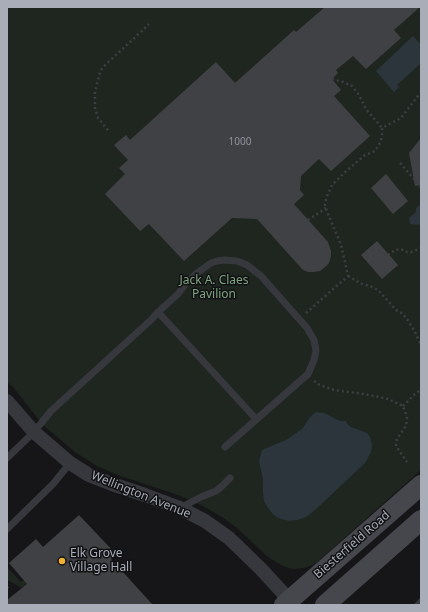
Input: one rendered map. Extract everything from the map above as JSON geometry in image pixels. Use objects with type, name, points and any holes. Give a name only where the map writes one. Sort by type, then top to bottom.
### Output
[{"type":"main road","name":"Biesterfield Road","points":[[289,603],[421,485]]},
{"type":"main road","points":[[325,605],[421,520]]},
{"type":"street","name":"Wellington Avenue","points":[[7,400],[34,432],[70,463],[89,475],[180,508],[205,521],[229,538],[261,569],[289,603]]},
{"type":"lane","points":[[7,458],[34,432],[51,411],[152,319],[178,294],[186,283],[211,263],[224,260],[247,265],[261,276],[307,328],[314,340],[316,351],[308,374],[225,447]]},
{"type":"lane","points":[[158,312],[256,419]]},
{"type":"lane","points":[[7,528],[54,484],[70,463]]},
{"type":"lane","points":[[180,508],[216,491],[230,478]]},
{"type":"lane","points":[[418,605],[421,602]]},
{"type":"path","points":[[108,130],[98,118],[95,108],[96,86],[100,72],[103,67],[149,24]]},
{"type":"path","points":[[332,79],[352,86],[359,95],[366,109],[382,128],[380,143],[375,151],[365,156],[344,173],[332,185],[326,196],[326,208],[341,245],[348,276],[362,284],[378,290],[396,310],[403,314],[407,319],[421,345]]},
{"type":"path","points":[[382,128],[401,118],[413,101],[421,93]]},
{"type":"path","points":[[400,163],[421,187]]},
{"type":"path","points":[[308,220],[326,208]]},
{"type":"path","points":[[388,255],[395,250],[401,249],[411,252],[421,248]]},
{"type":"path","points":[[300,319],[348,276]]},
{"type":"path","points":[[314,381],[334,390],[371,395],[388,399],[403,406],[407,417],[406,426],[397,439],[396,446],[407,462]]},
{"type":"path","points":[[403,406],[416,392],[421,390]]},
{"type":"path","points":[[7,588],[10,591]]},
{"type":"green space","name":"Jack A. Claes Pavilion","points":[[7,7],[421,7],[421,470],[316,563],[304,568],[293,569],[281,565],[268,557],[237,528],[201,505],[178,495],[118,475],[97,466],[75,452],[42,424],[14,388],[7,382]]},
{"type":"green space","points":[[7,567],[21,582],[24,580],[27,584],[22,588],[7,580]]},
{"type":"shaded area","points":[[413,36],[421,45],[421,63],[397,85],[399,87],[394,92],[376,71]]},
{"type":"shaded area","points":[[421,204],[421,225],[410,224],[409,218],[416,212],[416,208]]},
{"type":"shaded area","points":[[316,412],[324,413],[340,421],[346,421],[351,427],[367,433],[370,437],[372,445],[371,452],[365,463],[306,517],[289,521],[278,518],[268,508],[264,501],[263,479],[259,461],[262,450],[288,439],[303,428],[310,417]]},
{"type":"building","name":"Jack A. Claes Pavilion","points":[[325,7],[420,7],[394,30],[401,38],[366,69],[353,56],[336,70],[338,73],[332,79],[341,90],[334,96],[370,136],[331,171],[319,159],[301,176],[300,190],[304,195],[294,204],[328,242],[331,251],[329,263],[320,271],[308,272],[303,270],[257,219],[232,218],[184,261],[149,224],[140,231],[105,194],[125,174],[119,168],[128,160],[114,145],[126,135],[130,140],[216,62],[235,83],[294,30],[296,32]]},
{"type":"building","points":[[421,138],[421,185],[415,186],[409,153]]},
{"type":"building","points":[[386,174],[408,201],[393,214],[371,188]]},
{"type":"building","points":[[377,241],[398,265],[382,279],[361,255]]},
{"type":"building","name":"Elk Grove Village Hall","points":[[79,515],[116,554],[111,559],[153,605],[7,605],[7,600],[27,584],[9,563],[36,539],[43,547]]},
{"type":"place","name":"Elk Grove Village Hall","points":[[62,561]]}]
